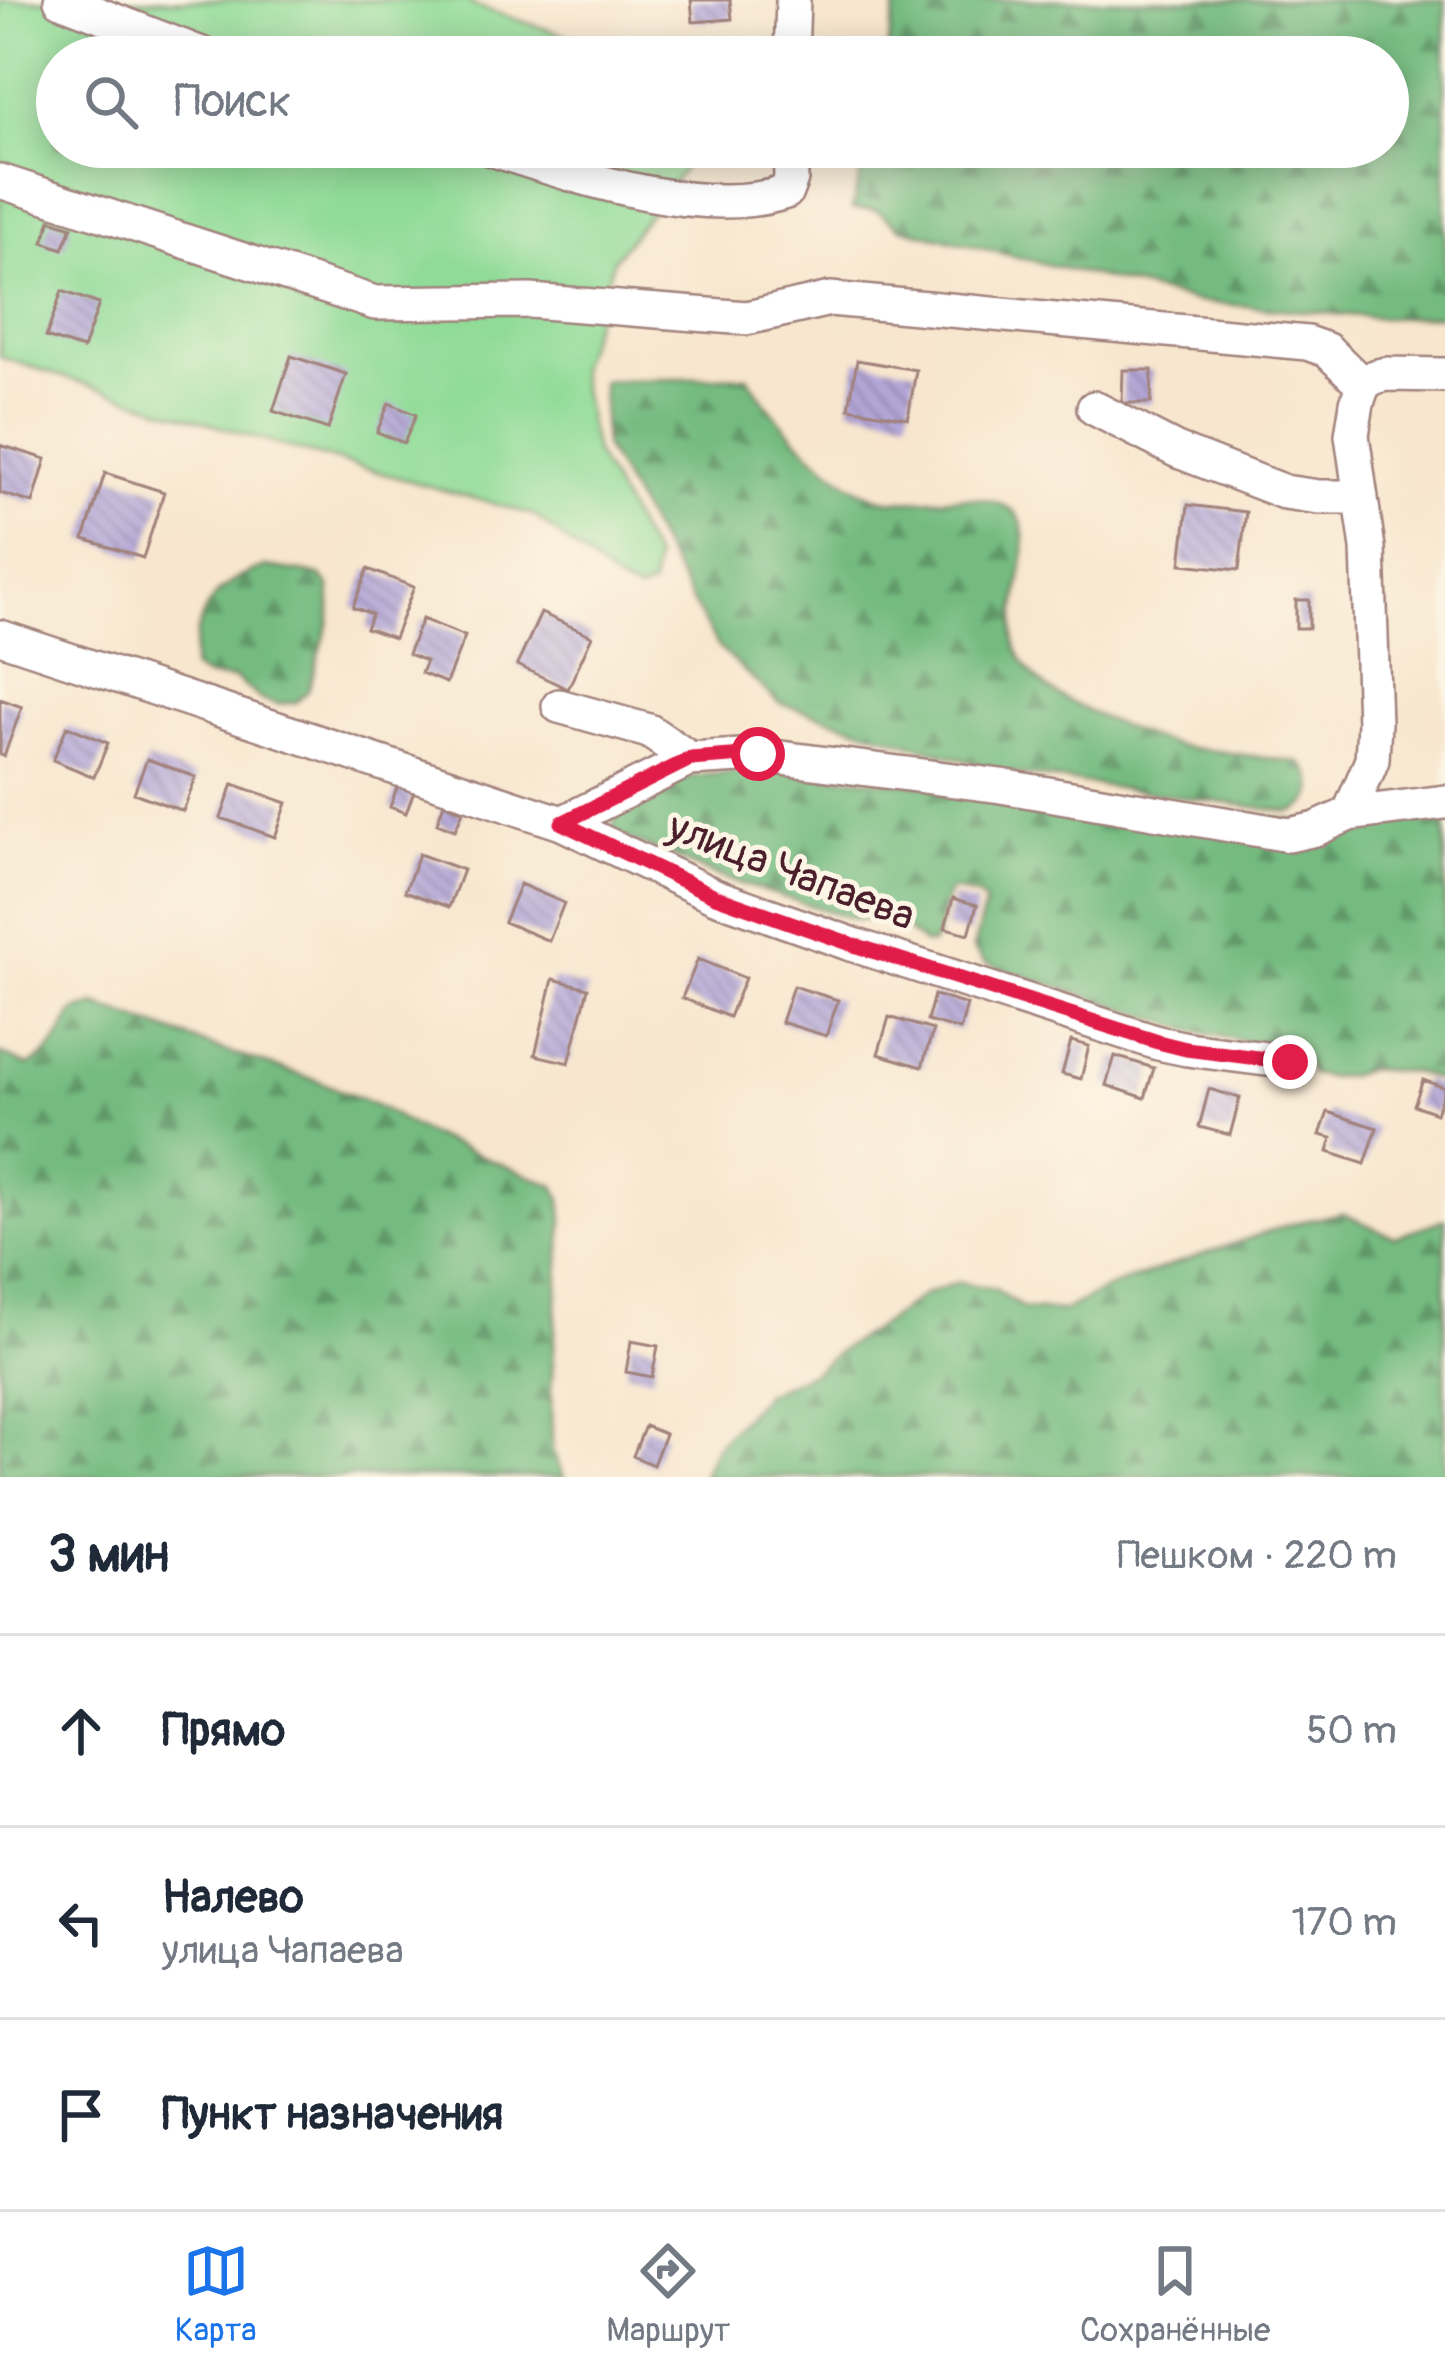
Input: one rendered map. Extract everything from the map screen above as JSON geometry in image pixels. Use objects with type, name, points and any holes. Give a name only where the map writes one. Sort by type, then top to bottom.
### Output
[{"type":"street","points":[[61,0],[154,36]]},
{"type":"street","points":[[792,36],[793,0]]},
{"type":"street","points":[[551,168],[588,180],[706,202],[786,192],[791,168]]},
{"type":"street","points":[[0,181],[376,303],[530,301],[747,318],[830,299],[1307,343],[1327,350],[1363,385]]},
{"type":"street","points":[[1349,814],[1372,760],[1374,723],[1368,548],[1352,435],[1357,404],[1363,385],[1374,377],[1445,375]]},
{"type":"street","points":[[1094,408],[1176,450],[1284,493],[1361,497]]},
{"type":"street","name":"улица Чапаева","points":[[0,637],[562,823],[715,896],[854,945],[1158,1042],[1290,1062]]},
{"type":"street","points":[[559,706],[649,731],[690,759]]},
{"type":"street","points":[[562,823],[690,759],[758,754],[1001,786],[1289,835],[1316,830],[1349,814],[1445,802]]},
{"type":"green space","points":[[0,0],[466,0],[568,36],[36,36],[36,168],[684,168],[614,259],[578,370],[595,453],[655,560],[652,586],[637,592],[615,581],[534,515],[262,440],[0,357]]},
{"type":"green space","points":[[897,0],[1445,0],[1445,315],[1383,318],[1198,302],[901,228],[877,210],[852,209],[862,168],[1409,168],[1409,36],[890,36]]},
{"type":"green space","points":[[748,376],[809,451],[870,495],[903,501],[986,500],[1013,511],[1024,536],[1015,643],[1028,669],[1050,690],[1102,718],[1176,746],[1298,762],[1313,783],[1311,798],[1290,812],[1003,772],[779,703],[718,647],[604,446],[602,381]]},
{"type":"green space","points":[[266,567],[320,575],[330,587],[330,619],[308,691],[296,702],[261,700],[235,678],[207,677],[192,668],[198,631],[210,602],[232,582]]},
{"type":"green space","points":[[759,769],[1353,826],[1445,812],[1445,1083],[1413,1072],[1368,1069],[1349,1076],[1311,1074],[1305,1059],[1294,1051],[1194,1031],[985,963],[973,949],[985,904],[980,897],[948,893],[936,938],[924,944],[887,918],[854,919],[720,877],[613,833],[614,820],[623,809],[681,778]]},
{"type":"green space","points":[[96,1005],[316,1080],[380,1107],[427,1134],[555,1186],[563,1220],[551,1391],[552,1450],[564,1477],[0,1477],[0,1053],[28,1066],[51,1050],[74,1011]]},
{"type":"green space","points":[[1342,1213],[1395,1237],[1445,1219],[1445,1477],[702,1477],[715,1447],[765,1393],[815,1371],[923,1295],[958,1282],[995,1289],[1024,1309],[1063,1311],[1113,1286],[1287,1225]]},
{"type":"building","points":[[691,0],[730,0],[732,19],[693,22]]},
{"type":"building","points":[[51,220],[72,227],[63,249],[43,242]]},
{"type":"building","points":[[62,291],[99,304],[83,349],[46,337]]},
{"type":"building","points":[[291,356],[346,374],[328,429],[273,411]]},
{"type":"building","points":[[857,360],[916,370],[908,418],[849,408]]},
{"type":"building","points":[[1123,370],[1152,370],[1151,403],[1122,403]]},
{"type":"building","points":[[389,403],[416,415],[404,443],[377,432]]},
{"type":"building","points":[[0,445],[46,459],[33,503],[0,493]]},
{"type":"building","points":[[105,473],[164,492],[143,558],[84,539]]},
{"type":"building","points":[[1188,505],[1246,512],[1239,570],[1181,564]]},
{"type":"building","points":[[368,569],[414,587],[394,638],[366,628],[372,614],[353,607]]},
{"type":"building","points":[[1296,600],[1309,600],[1309,628],[1296,628]]},
{"type":"building","points":[[541,613],[592,636],[568,689],[517,665]]},
{"type":"building","points":[[422,619],[465,636],[446,683],[421,673],[426,661],[408,654]]},
{"type":"building","points":[[0,699],[22,707],[4,756],[0,755]]},
{"type":"building","points":[[67,726],[108,743],[94,777],[53,760]]},
{"type":"building","points":[[147,759],[196,777],[183,811],[134,793]]},
{"type":"building","points":[[233,784],[287,803],[275,837],[221,818]]},
{"type":"building","points":[[398,785],[414,791],[406,813],[390,807]]},
{"type":"building","points":[[444,803],[463,811],[455,830],[437,823]]},
{"type":"building","points":[[419,854],[463,870],[449,907],[405,891]]},
{"type":"building","points":[[520,884],[564,903],[549,941],[504,922]]},
{"type":"building","points":[[953,898],[977,905],[969,934],[945,928]]},
{"type":"building","points":[[698,959],[745,978],[729,1017],[682,998]]},
{"type":"building","points":[[553,979],[588,988],[569,1063],[535,1055]]},
{"type":"building","points":[[793,986],[838,1000],[826,1036],[781,1022]]},
{"type":"building","points":[[934,995],[967,1005],[960,1030],[927,1021]]},
{"type":"building","points":[[889,1017],[933,1030],[922,1067],[878,1054]]},
{"type":"building","points":[[1071,1041],[1089,1046],[1081,1079],[1062,1074]]},
{"type":"building","points":[[1115,1056],[1154,1068],[1145,1098],[1106,1085]]},
{"type":"building","points":[[1423,1080],[1445,1088],[1436,1113],[1414,1105]]},
{"type":"building","points":[[1209,1089],[1240,1098],[1230,1135],[1199,1127]]},
{"type":"building","points":[[1328,1112],[1377,1128],[1365,1164],[1328,1152],[1332,1138],[1320,1135]]},
{"type":"building","points":[[631,1341],[658,1346],[652,1377],[626,1372]]},
{"type":"building","points":[[645,1426],[665,1434],[653,1465],[633,1456]]},
{"type":"route","points":[[758,754],[690,759],[562,823],[715,896],[854,945],[1158,1042],[1290,1062]]}]
